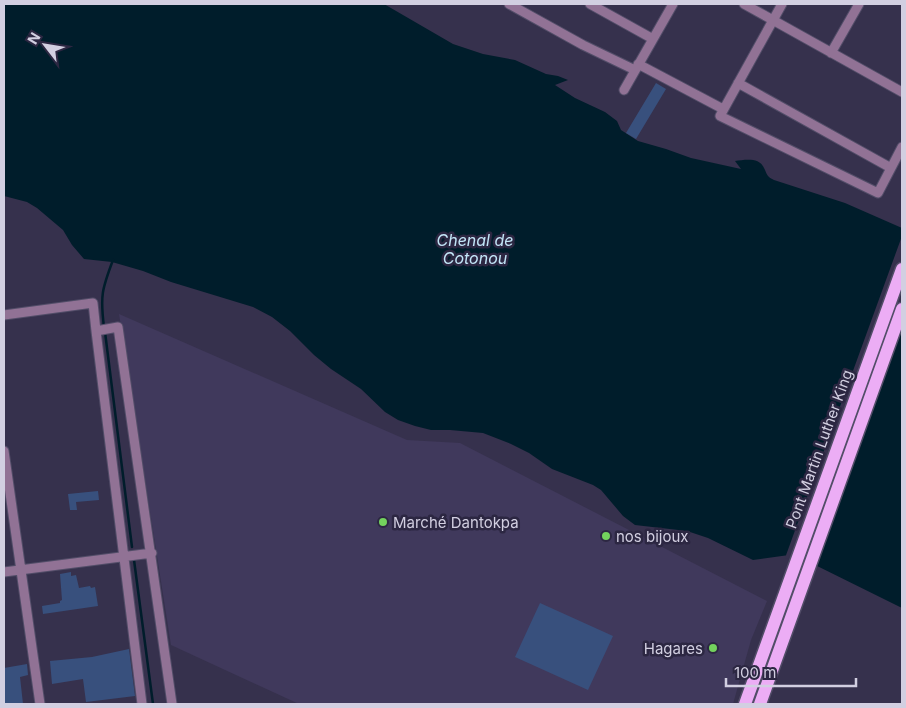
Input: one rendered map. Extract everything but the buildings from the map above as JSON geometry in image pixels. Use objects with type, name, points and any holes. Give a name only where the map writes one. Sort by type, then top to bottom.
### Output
[{"type":"main road","name":"Pont Martin Luther King","points":[[745,704],[902,269]]},
{"type":"main road","name":"Pont Martin Luther King","points":[[760,704],[902,309]]},
{"type":"street","points":[[509,4],[583,45],[637,67],[723,109]]},
{"type":"street","points":[[590,4],[653,39]]},
{"type":"street","points":[[624,90],[673,4]]},
{"type":"street","points":[[744,4],[902,92]]},
{"type":"street","points":[[782,4],[720,116],[878,193],[902,147]]},
{"type":"street","points":[[831,53],[858,4]]},
{"type":"street","points":[[738,83],[891,168]]},
{"type":"street","points":[[4,315],[93,303],[142,704]]},
{"type":"street","points":[[96,331],[118,327],[152,553],[172,704]]},
{"type":"street","points":[[4,451],[40,704]]},
{"type":"street","points":[[4,572],[152,553]]},
{"type":"shaded area","name":"Marché Dantokpa","points":[[119,314],[407,440],[460,443],[767,601],[751,640],[733,704],[299,704],[171,645]]},
{"type":"water","name":"Chenal de Cotonou","points":[[4,4],[384,4],[453,44],[483,54],[515,60],[546,74],[568,80],[555,85],[575,98],[605,112],[617,121],[621,130],[638,141],[691,158],[741,169],[735,161],[759,162],[774,180],[845,203],[902,228],[902,608],[805,560],[789,555],[753,560],[708,538],[687,531],[635,525],[623,516],[601,490],[552,469],[529,453],[511,444],[483,433],[431,430],[398,420],[385,412],[361,389],[314,355],[290,331],[272,317],[253,307],[112,262],[84,259],[72,245],[63,230],[37,208],[27,202],[4,196]]},
{"type":"pier","points":[[902,236],[902,327],[815,568],[785,558]]},
{"type":"waterway","points":[[104,327],[103,293],[113,260]]},
{"type":"waterway","points":[[105,332],[132,547]]},
{"type":"waterway","points":[[134,560],[153,704]]},
{"type":"place","name":"Marché Dantokpa","points":[[383,522]]},
{"type":"place","name":"nos bijoux","points":[[606,536]]},
{"type":"place","name":"Hagares","points":[[713,648]]}]
